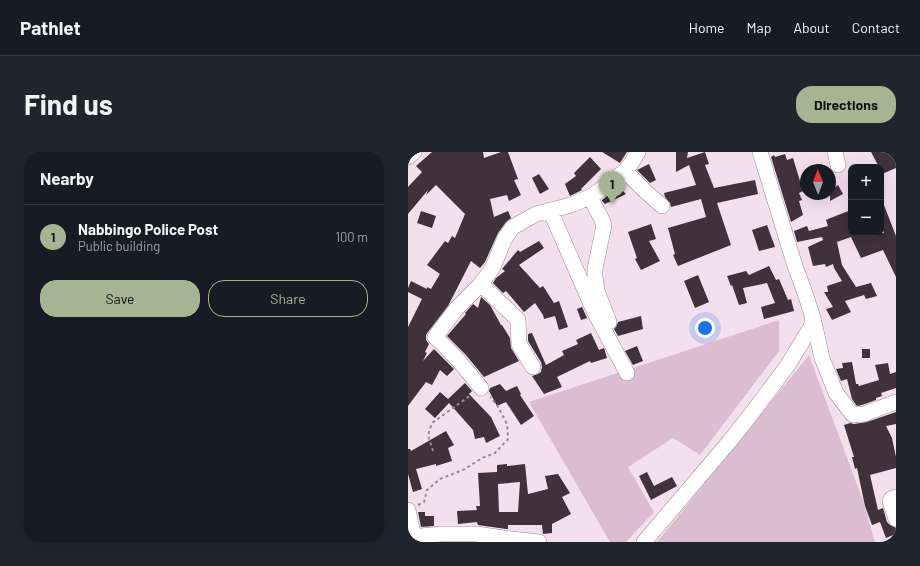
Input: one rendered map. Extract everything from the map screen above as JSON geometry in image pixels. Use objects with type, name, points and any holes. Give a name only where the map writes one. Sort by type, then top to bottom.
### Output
[{"type":"street","points":[[408,157],[414,152]]},
{"type":"street","points":[[482,388],[446,347],[434,337],[492,268],[505,238],[513,227],[536,214],[571,205],[590,197],[625,170],[638,152]]},
{"type":"street","points":[[760,152],[795,266],[813,318],[822,358],[836,392],[853,415],[864,414],[896,402]]},
{"type":"street","points":[[625,170],[662,206]]},
{"type":"street","points":[[590,197],[604,225],[595,269],[595,277],[596,290],[609,322]]},
{"type":"street","points":[[550,210],[594,311],[627,373]]},
{"type":"street","points":[[480,284],[518,320],[519,344],[533,367]]},
{"type":"street","points":[[644,542],[752,413],[788,365],[811,327],[813,318]]},
{"type":"street","points":[[896,497],[891,499],[890,502],[896,519]]},
{"type":"street","points":[[411,509],[412,540],[441,534],[476,534],[539,542]]},
{"type":"path","points":[[411,509],[424,502],[427,490],[440,479],[465,469],[482,458],[495,453],[508,439],[507,424],[501,411],[482,388],[432,423],[428,434],[433,451]]},
{"type":"shaded area","points":[[779,320],[779,351],[700,455],[673,438],[628,467],[654,512],[626,542],[610,542],[529,402]]},
{"type":"shaded area","points":[[809,355],[863,501],[875,542],[657,542]]},
{"type":"building","points":[[432,152],[483,152],[484,158],[501,152],[508,152],[518,179],[514,180],[521,195],[509,201],[507,195],[490,199],[494,217],[508,211],[511,218],[498,233],[485,262],[480,268],[471,261],[448,306],[426,335],[426,340],[429,344],[423,361],[434,349],[454,369],[447,376],[440,370],[432,385],[426,382],[408,406],[408,327],[422,299],[408,292],[408,288],[411,281],[427,289],[427,287],[431,289],[440,274],[427,265],[445,241],[448,243],[452,236],[455,238],[465,214],[436,185],[426,195],[428,190],[408,214],[408,187],[422,172],[416,166]]},
{"type":"building","points":[[602,152],[627,152],[620,163]]},
{"type":"building","points":[[676,152],[688,152],[687,158],[705,152],[709,164],[705,165],[714,188],[755,180],[758,194],[717,203],[731,245],[678,266],[673,255],[675,254],[668,228],[706,217],[701,199],[671,207],[670,203],[665,197],[664,193],[696,185],[689,165],[676,172]]},
{"type":"building","points":[[871,152],[894,152],[896,156],[896,168],[884,173],[884,164],[877,164]]},
{"type":"building","points":[[785,154],[787,160],[793,158],[800,181],[799,193],[800,200],[802,200],[799,201],[803,215],[791,222],[771,157],[774,155],[775,157]]},
{"type":"building","points":[[590,157],[601,169],[581,189],[582,190],[570,196],[565,184],[576,176],[574,173]]},
{"type":"building","points":[[649,164],[656,180],[650,183],[637,170]]},
{"type":"building","points":[[539,174],[549,189],[540,194],[532,178]]},
{"type":"building","points":[[838,185],[843,194],[836,198],[836,186]]},
{"type":"building","points":[[619,187],[626,194],[605,204],[602,201],[602,200]]},
{"type":"building","points":[[884,205],[896,236],[896,277],[883,250],[861,258],[851,237],[837,242],[842,265],[856,287],[871,283],[877,296],[866,299],[864,295],[845,301],[851,312],[832,320],[826,309],[833,307],[824,292],[828,292],[827,286],[842,281],[833,264],[826,267],[825,264],[813,266],[808,247],[823,240],[822,237],[797,242],[794,231],[807,226],[809,231],[828,226],[826,220],[848,211],[848,236],[884,236]]},
{"type":"building","points":[[421,211],[436,216],[432,228],[417,223]]},
{"type":"building","points":[[651,224],[656,239],[649,241],[660,261],[641,270],[635,259],[637,258],[628,232]]},
{"type":"building","points":[[767,225],[775,247],[759,251],[752,230]]},
{"type":"building","points":[[539,241],[544,248],[519,265],[540,288],[543,286],[554,303],[559,301],[568,327],[559,330],[555,316],[544,319],[535,303],[524,312],[506,291],[503,293],[493,283],[496,278],[505,271],[502,269],[518,250],[520,252]]},
{"type":"building","points":[[769,266],[776,280],[779,279],[788,300],[791,299],[794,311],[764,319],[761,307],[775,303],[767,283],[743,288],[747,303],[739,305],[727,276],[746,271],[749,275]]},
{"type":"building","points":[[698,275],[709,302],[695,308],[684,281]]},
{"type":"building","points":[[481,297],[490,305],[510,338],[511,348],[519,361],[484,377],[466,355],[447,336],[473,304],[478,308]]},
{"type":"building","points":[[582,307],[587,318],[581,320],[577,309]]},
{"type":"building","points":[[641,316],[643,329],[618,336],[614,329],[618,322]]},
{"type":"building","points":[[532,333],[546,365],[564,355],[562,351],[578,344],[576,340],[591,333],[599,350],[604,348],[607,358],[591,363],[590,361],[557,377],[562,387],[544,394],[532,376],[541,372],[542,367],[541,362],[528,341],[528,334]]},
{"type":"building","points":[[637,346],[643,361],[633,365],[625,351]]},
{"type":"building","points":[[862,349],[870,349],[870,358],[862,358]]},
{"type":"building","points":[[852,362],[856,384],[859,386],[879,380],[875,365],[888,363],[890,374],[896,372],[896,388],[881,393],[882,396],[876,398],[876,400],[857,406],[852,399],[847,379],[841,381],[836,369],[843,368],[842,363]]},
{"type":"building","points":[[465,383],[472,391],[469,394],[491,417],[500,436],[486,443],[484,437],[475,439],[473,430],[449,403],[435,418],[425,409],[440,392],[448,399]]},
{"type":"building","points":[[500,384],[506,391],[517,386],[521,394],[520,395],[534,416],[521,425],[506,402],[497,406],[489,391],[490,388]]},
{"type":"building","points":[[896,412],[896,424],[886,426],[892,438],[896,457],[896,468],[870,475],[878,510],[883,508],[887,522],[896,528],[896,534],[886,538],[880,522],[872,525],[865,506],[857,468],[855,469],[852,457],[854,457],[844,425],[850,423],[854,424],[867,422]]},
{"type":"building","points":[[446,431],[454,445],[448,448],[452,461],[436,466],[436,464],[416,469],[422,489],[413,492],[408,474],[408,449],[411,451]]},
{"type":"building","points":[[507,464],[507,466],[525,464],[528,494],[548,489],[545,476],[558,474],[570,493],[562,497],[571,514],[552,524],[552,533],[543,534],[542,525],[508,525],[508,529],[506,529],[478,525],[477,522],[458,524],[457,511],[477,510],[476,506],[480,506],[478,473],[497,472],[497,465]],"holes":[[[520,482],[518,512],[499,512],[498,484]]]},
{"type":"building","points":[[647,472],[654,486],[672,477],[677,486],[651,500],[639,476]]},
{"type":"building","points":[[418,512],[425,512],[425,516],[434,516],[434,526],[421,527]]},
{"type":"place","name":"Nabbingo Police Post","points":[[612,204]]}]
